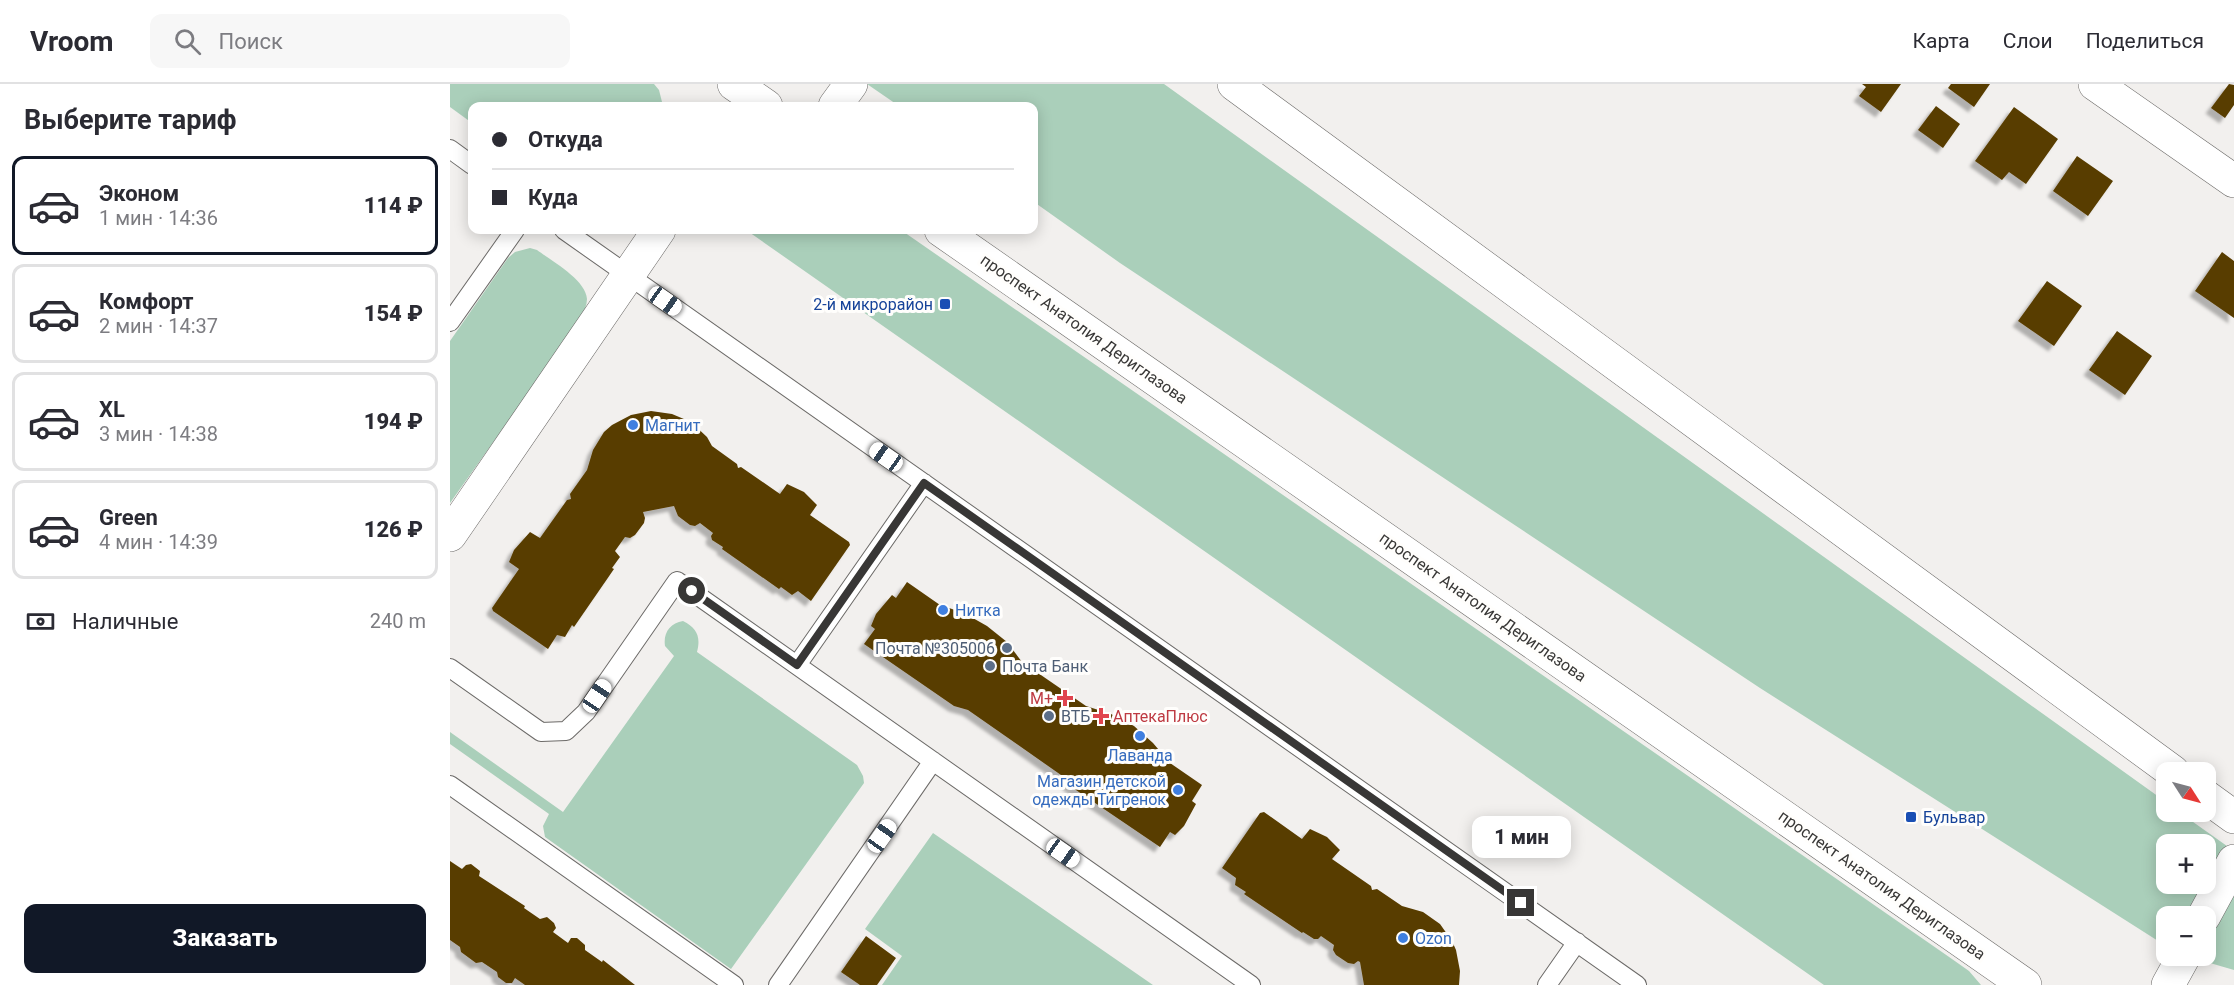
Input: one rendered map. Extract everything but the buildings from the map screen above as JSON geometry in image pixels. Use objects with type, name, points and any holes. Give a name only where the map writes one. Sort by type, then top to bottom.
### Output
[{"type":"street","points":[[838,102],[851,84]]},
{"type":"street","points":[[1234,84],[2159,762]]},
{"type":"street","points":[[2095,84],[2234,181]]},
{"type":"street","points":[[450,535],[656,234]]},
{"type":"street","name":"проспект Анатолия Дериглазова","points":[[947,234],[2025,985]]},
{"type":"street","points":[[2216,804],[2234,817]]},
{"type":"street","points":[[2209,906],[2234,861]]},
{"type":"street","points":[[2168,985],[2178,966]]},
{"type":"lane","points":[[450,149],[468,162]]},
{"type":"lane","points":[[450,322],[512,234]]},
{"type":"lane","points":[[570,234],[1637,985]]},
{"type":"lane","points":[[797,665],[924,483]]},
{"type":"lane","points":[[450,668],[541,732],[566,731],[586,712],[677,580],[1251,985]]},
{"type":"lane","points":[[778,985],[933,761]]},
{"type":"lane","points":[[450,785],[734,985]]},
{"type":"lane","points":[[1547,985],[1577,942]]},
{"type":"green space","points":[[450,84],[654,84],[659,90],[662,102],[468,102],[468,120],[450,107]]},
{"type":"green space","points":[[867,84],[1164,84],[2156,795],[2156,822],[2193,822],[2210,834],[2156,834],[2156,894],[2216,894],[2216,838],[2234,851],[2234,970],[2216,965],[2216,906],[2156,906],[2156,940],[1760,688],[1120,263],[1038,205],[1038,102],[893,102]]},
{"type":"green space","points":[[752,234],[907,234],[1952,959],[1969,971],[1981,985],[1824,985]]},
{"type":"green space","points":[[530,248],[537,250],[575,278],[585,292],[587,299],[585,308],[582,317],[450,503],[450,341],[508,258],[515,252]]},
{"type":"green space","points":[[683,621],[697,634],[697,652],[857,765],[864,783],[731,969],[545,837],[543,826],[549,814],[450,744],[450,732],[563,812],[674,656],[665,646],[666,633],[671,626]]},
{"type":"green space","points":[[933,833],[1153,985],[882,985],[902,956],[865,929]]},
{"type":"place","name":"2-й микрорайон","points":[[945,304]]},
{"type":"place","name":"Магнит","points":[[633,425]]},
{"type":"place","name":"Нитка","points":[[943,610]]},
{"type":"place","name":"Почта №305006","points":[[1007,648]]},
{"type":"place","name":"Почта Банк","points":[[990,666]]},
{"type":"place","name":"М+","points":[[1065,698]]},
{"type":"place","name":"ВТБ","points":[[1049,716]]},
{"type":"place","name":"АптекаПлюс","points":[[1101,716]]},
{"type":"place","name":"Лаванда","points":[[1140,736]]},
{"type":"place","name":"Магазин детской одежды Тигренок","points":[[1178,790]]},
{"type":"place","name":"Бульвар","points":[[1911,817]]},
{"type":"place","name":"Ozon","points":[[1403,938]]},
{"type":"route","points":[[692,591],[797,665],[924,483],[1521,903]]}]
